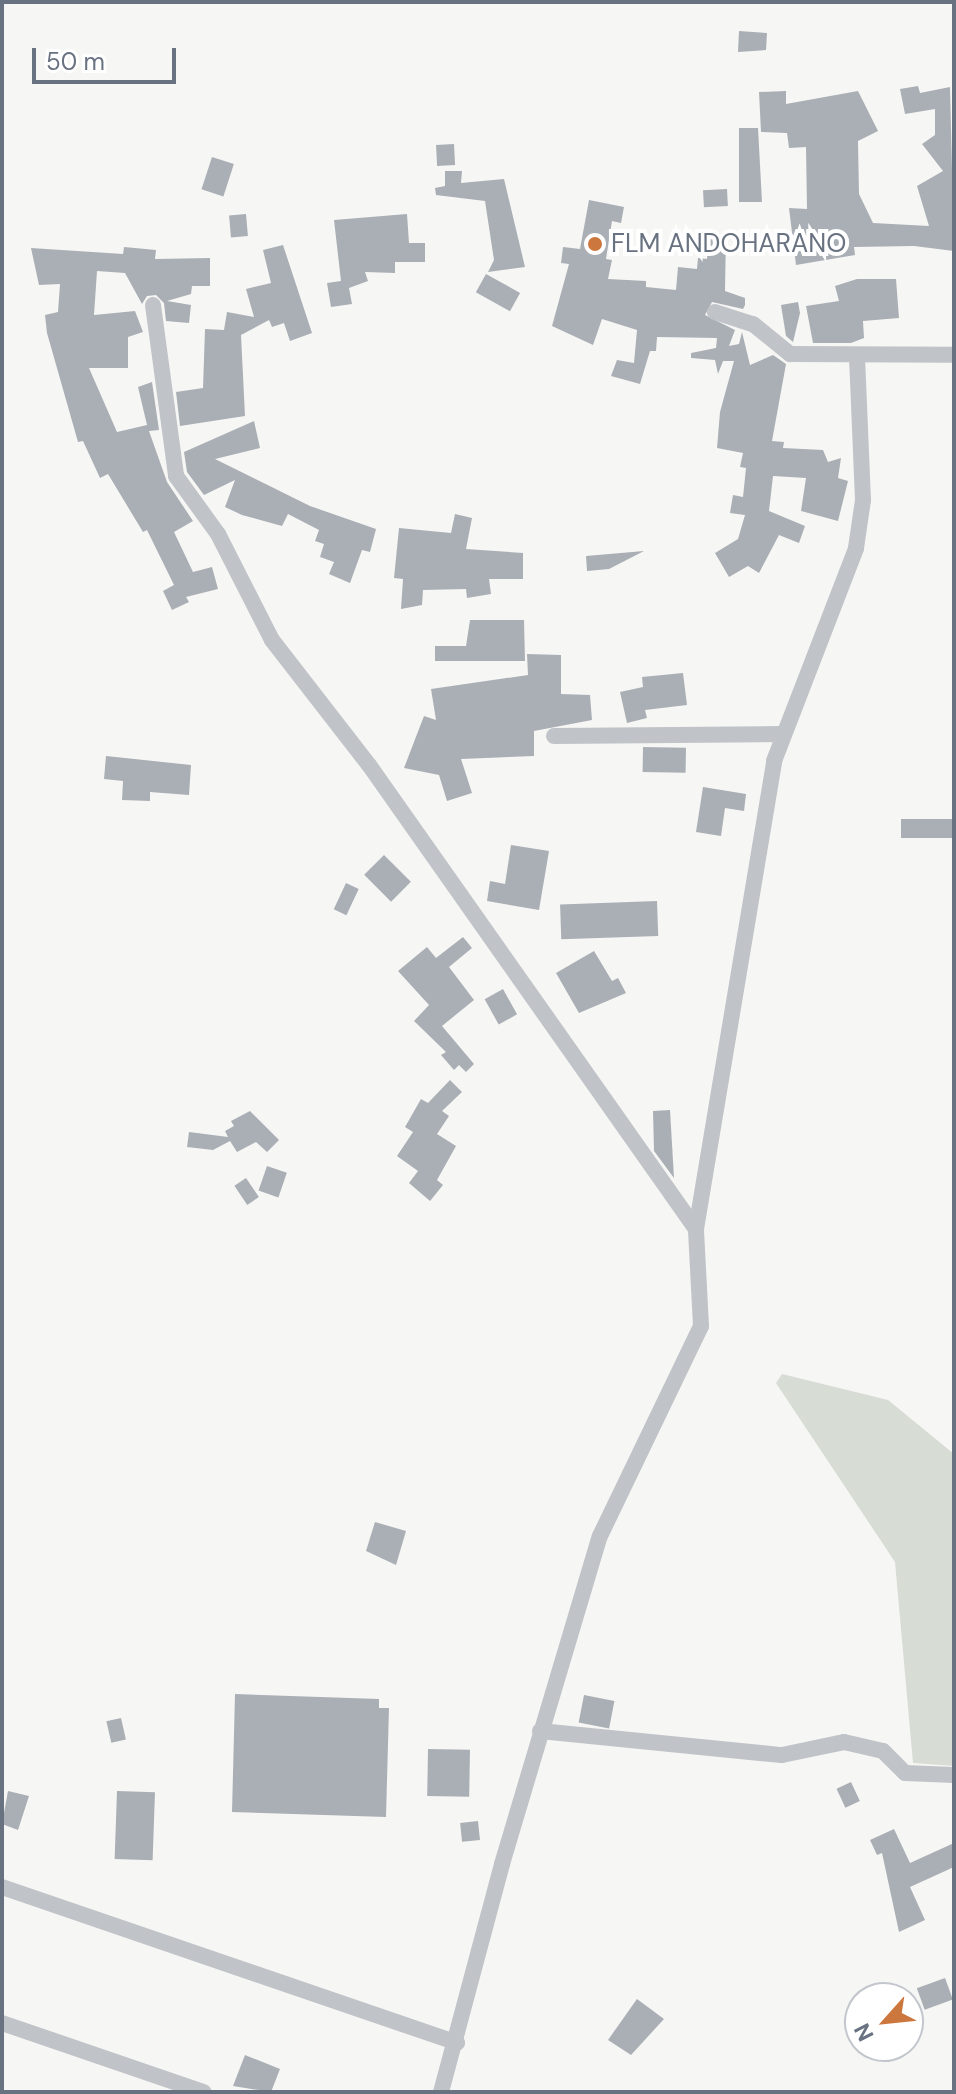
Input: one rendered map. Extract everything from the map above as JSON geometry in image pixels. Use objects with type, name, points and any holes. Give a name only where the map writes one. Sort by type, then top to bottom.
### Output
[{"type":"street","points":[[153,305],[176,476],[218,534],[272,640],[369,765],[696,1229]]},
{"type":"street","points":[[715,312],[753,324],[790,354],[954,355]]},
{"type":"street","points":[[441,2092],[457,2043],[540,1731],[600,1536],[701,1326],[696,1229],[782,734],[838,604],[856,548],[863,500],[857,355]]},
{"type":"street","points":[[554,736],[782,734]]},
{"type":"street","points":[[540,1731],[782,1755],[844,1742],[883,1751],[905,1773],[954,1775]]},
{"type":"street","points":[[2,1887],[457,2043]]},
{"type":"street","points":[[2,2023],[204,2092]]},
{"type":"shaded area","points":[[782,1374],[888,1400],[954,1454],[954,1766],[913,1763],[895,1562],[776,1383]]},
{"type":"building","points":[[739,31],[767,33],[766,50],[738,52]]},
{"type":"building","points":[[918,86],[920,93],[950,87],[954,251],[914,246],[854,247],[855,255],[796,265],[789,208],[807,209],[806,147],[789,148],[787,133],[761,132],[759,92],[786,91],[786,104],[858,91],[878,131],[858,141],[859,194],[873,223],[929,226],[917,186],[943,171],[922,144],[935,135],[935,109],[905,114],[900,89]]},
{"type":"building","points":[[739,128],[758,128],[762,202],[739,202]]},
{"type":"building","points":[[454,144],[455,165],[437,166],[436,145]]},
{"type":"building","points":[[212,157],[234,164],[223,196],[201,189]]},
{"type":"building","points":[[445,171],[462,171],[461,183],[504,179],[525,267],[488,272],[494,260],[485,201],[436,195],[435,188],[445,186]]},
{"type":"building","points":[[727,189],[728,206],[704,207],[703,190]]},
{"type":"building","points":[[589,200],[624,207],[621,223],[612,221],[606,259],[612,260],[608,279],[646,281],[646,287],[676,290],[678,267],[697,269],[698,258],[707,259],[709,233],[726,234],[725,291],[745,298],[745,305],[743,309],[712,302],[705,315],[735,330],[729,346],[739,344],[742,332],[750,365],[773,355],[786,364],[772,441],[784,442],[783,448],[823,450],[828,462],[841,458],[838,478],[848,481],[838,521],[801,511],[806,478],[773,476],[769,511],[805,526],[799,543],[779,535],[759,573],[748,566],[729,577],[715,553],[738,539],[745,515],[730,513],[733,495],[743,497],[746,468],[740,467],[743,453],[717,448],[720,412],[734,361],[723,361],[718,374],[715,360],[691,358],[691,353],[716,348],[717,338],[657,337],[656,351],[650,351],[640,384],[611,376],[617,360],[634,363],[637,330],[602,319],[593,345],[552,326],[569,264],[561,263],[563,247],[580,249]]},
{"type":"building","points":[[246,214],[248,236],[231,237],[229,215]]},
{"type":"building","points":[[407,214],[409,243],[425,243],[425,262],[395,262],[395,273],[365,272],[368,281],[349,288],[352,304],[331,307],[327,283],[341,281],[334,220]]},
{"type":"building","points":[[283,245],[312,333],[290,341],[284,323],[272,327],[269,320],[241,335],[245,416],[180,426],[176,392],[203,388],[205,329],[224,330],[227,312],[254,317],[246,289],[271,283],[263,250]]},
{"type":"building","points":[[124,247],[156,250],[155,259],[210,258],[210,286],[192,286],[191,294],[167,301],[191,305],[189,323],[166,321],[164,303],[156,295],[147,296],[142,304],[125,273],[97,271],[94,315],[135,311],[143,332],[128,337],[128,368],[89,368],[117,432],[147,425],[138,387],[152,382],[159,430],[149,431],[167,482],[193,521],[174,532],[193,572],[212,567],[218,589],[186,597],[189,602],[172,610],[163,591],[174,585],[147,530],[143,532],[108,474],[100,478],[83,441],[78,442],[47,333],[45,315],[58,312],[60,284],[39,285],[31,248],[123,254]]},
{"type":"building","points":[[486,274],[520,293],[510,311],[476,292]]},
{"type":"building","points":[[857,279],[896,279],[899,318],[863,321],[864,338],[851,343],[813,343],[806,306],[839,301],[835,286]]},
{"type":"building","points":[[798,302],[800,313],[793,342],[786,336],[781,305]]},
{"type":"building","points":[[254,421],[260,448],[215,459],[310,506],[376,529],[370,552],[362,550],[350,583],[329,574],[334,562],[320,557],[324,544],[315,541],[319,530],[288,514],[282,526],[242,515],[225,507],[235,480],[204,495],[187,472],[184,452]]},
{"type":"building","points":[[455,514],[472,518],[466,549],[523,553],[523,579],[489,579],[491,594],[467,598],[466,589],[423,590],[422,605],[401,609],[403,579],[394,578],[399,528],[451,533]]},
{"type":"building","points":[[644,551],[609,569],[587,571],[586,556]]},
{"type":"building","points":[[470,620],[524,620],[525,661],[435,661],[435,646],[466,646]]},
{"type":"building","points":[[527,654],[561,655],[561,694],[590,695],[592,720],[534,731],[534,756],[461,759],[472,793],[447,801],[439,775],[404,768],[424,716],[436,720],[431,689],[528,675]]},
{"type":"building","points":[[683,673],[687,705],[645,710],[647,718],[627,723],[620,692],[643,687],[642,677]]},
{"type":"building","points":[[643,747],[686,748],[686,773],[643,772]]},
{"type":"building","points":[[106,756],[191,765],[189,795],[150,792],[150,801],[122,800],[123,781],[104,779]]},
{"type":"building","points":[[703,787],[746,794],[744,811],[725,808],[721,836],[696,832]]},
{"type":"building","points":[[901,819],[954,819],[954,838],[901,838]]},
{"type":"building","points":[[511,845],[549,851],[539,910],[487,901],[490,881],[505,884]]},
{"type":"building","points":[[384,855],[411,882],[391,902],[364,875]]},
{"type":"building","points":[[346,883],[359,889],[346,915],[334,909]]},
{"type":"building","points":[[657,901],[658,936],[561,939],[560,904]]},
{"type":"building","points":[[463,937],[472,948],[449,967],[474,1000],[442,1026],[474,1064],[466,1072],[459,1065],[454,1070],[441,1055],[446,1052],[414,1021],[429,1005],[398,971],[427,947],[436,958]]},
{"type":"building","points":[[594,951],[612,981],[618,978],[626,993],[579,1013],[556,973]]},
{"type":"building","points":[[503,989],[517,1014],[499,1025],[485,999]]},
{"type":"building","points":[[450,1080],[462,1092],[442,1111],[449,1116],[437,1134],[456,1146],[437,1180],[443,1185],[430,1201],[409,1183],[418,1171],[397,1156],[413,1132],[405,1127],[421,1099],[428,1103]]},
{"type":"building","points":[[670,1110],[674,1178],[654,1151],[653,1111]]},
{"type":"building","points":[[250,1111],[279,1140],[267,1152],[256,1142],[237,1152],[230,1141],[213,1150],[187,1147],[189,1132],[228,1137],[225,1131],[234,1126],[231,1121]]},
{"type":"building","points":[[267,1166],[287,1173],[278,1197],[259,1191]]},
{"type":"building","points":[[246,1178],[259,1197],[247,1205],[234,1186]]},
{"type":"building","points":[[375,1522],[406,1531],[396,1565],[366,1551]]},
{"type":"building","points":[[235,1694],[379,1699],[379,1708],[389,1708],[386,1817],[232,1812]]},
{"type":"building","points":[[584,1695],[614,1701],[609,1728],[579,1722]]},
{"type":"building","points":[[121,1718],[126,1739],[111,1743],[106,1721]]},
{"type":"building","points":[[428,1749],[470,1750],[469,1797],[427,1796]]},
{"type":"building","points":[[851,1782],[860,1801],[845,1808],[836,1789]]},
{"type":"building","points":[[8,1791],[29,1796],[18,1830],[2,1824]]},
{"type":"building","points":[[117,1791],[155,1792],[153,1860],[115,1859]]},
{"type":"building","points":[[478,1821],[480,1840],[462,1842],[460,1823]]},
{"type":"building","points":[[894,1829],[910,1863],[954,1843],[954,1867],[910,1887],[925,1920],[899,1932],[882,1853],[877,1855],[870,1840]]},
{"type":"building","points":[[945,1978],[953,2000],[925,2010],[924,1986]]},
{"type":"building","points":[[637,1999],[664,2019],[631,2055],[608,2040]]},
{"type":"building","points":[[245,2055],[280,2069],[271,2092],[233,2086]]},
{"type":"place","name":"FLM ANDOHARANO","points":[[595,244]]}]
